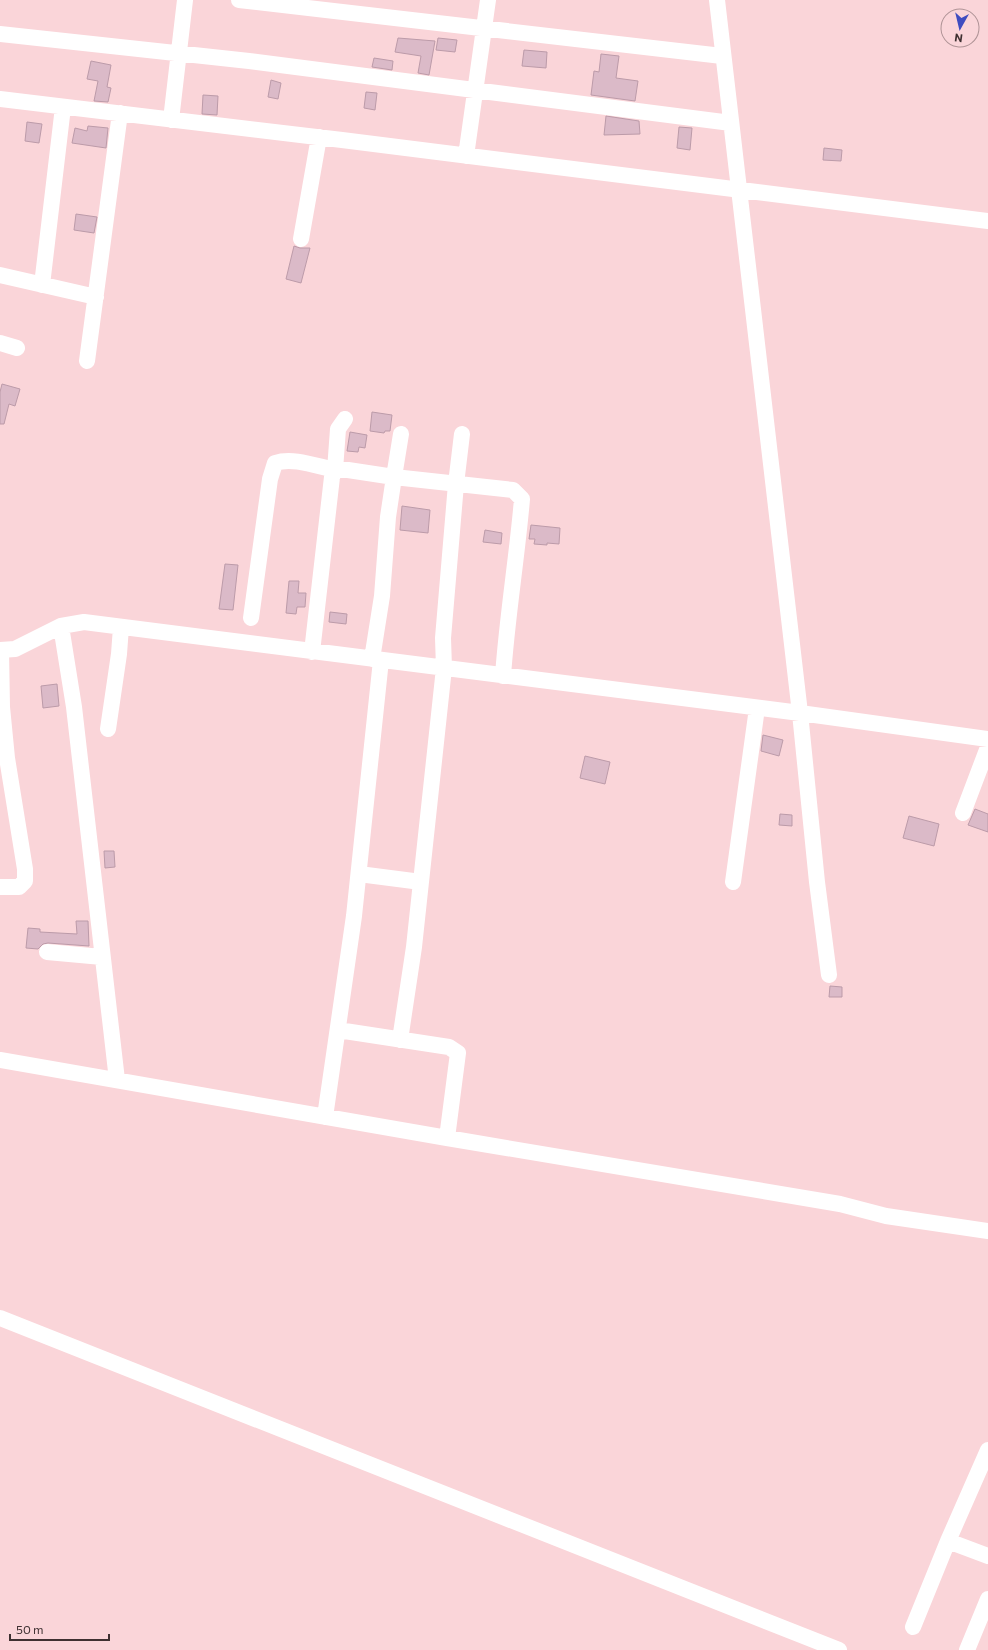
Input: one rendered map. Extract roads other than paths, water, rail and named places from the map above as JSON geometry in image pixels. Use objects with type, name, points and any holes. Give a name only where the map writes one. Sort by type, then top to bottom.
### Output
[{"type":"street","points":[[171,120],[185,0]]},
{"type":"street","points":[[239,0],[722,56]]},
{"type":"street","points":[[466,156],[488,0]]},
{"type":"street","points":[[717,0],[722,56],[739,189],[800,713],[817,882],[829,975]]},
{"type":"street","points":[[0,34],[249,61],[731,123]]},
{"type":"street","points":[[0,100],[319,137],[988,221]]},
{"type":"street","points":[[42,285],[63,107]]},
{"type":"street","points":[[87,361],[120,113]]},
{"type":"street","points":[[301,239],[319,137]]},
{"type":"street","points":[[0,275],[96,297]]},
{"type":"street","points":[[0,343],[17,348]]},
{"type":"street","points":[[312,652],[332,476],[335,470],[338,429],[345,419]]},
{"type":"street","points":[[325,1117],[359,874],[388,517],[402,434]]},
{"type":"street","points":[[400,1040],[414,947],[444,668],[444,638],[456,484],[462,434]]},
{"type":"street","points":[[251,618],[270,479],[275,463],[282,461],[298,462],[335,470],[348,470],[394,477],[513,490],[522,499],[520,529],[510,600],[503,676]]},
{"type":"street","points":[[0,887],[18,887],[25,881],[25,869],[6,758],[2,721],[0,650],[15,648],[61,626],[84,622],[800,713],[988,739]]},
{"type":"street","points":[[61,626],[74,707],[102,957],[118,1080]]},
{"type":"street","points":[[108,729],[119,654],[121,627]]},
{"type":"street","points":[[733,882],[757,708]]},
{"type":"street","points":[[962,813],[988,747]]},
{"type":"street","points":[[359,874],[421,882]]},
{"type":"street","points":[[47,952],[102,957]]},
{"type":"street","points":[[338,1030],[449,1047],[458,1053],[447,1138]]},
{"type":"street","points":[[0,1060],[447,1138],[840,1204],[886,1216],[988,1231]]},
{"type":"street","points":[[0,1318],[839,1650]]},
{"type":"street","points":[[913,1627],[948,1541],[988,1450]]},
{"type":"street","points":[[948,1541],[988,1556]]},
{"type":"street","points":[[967,1650],[988,1599]]}]
